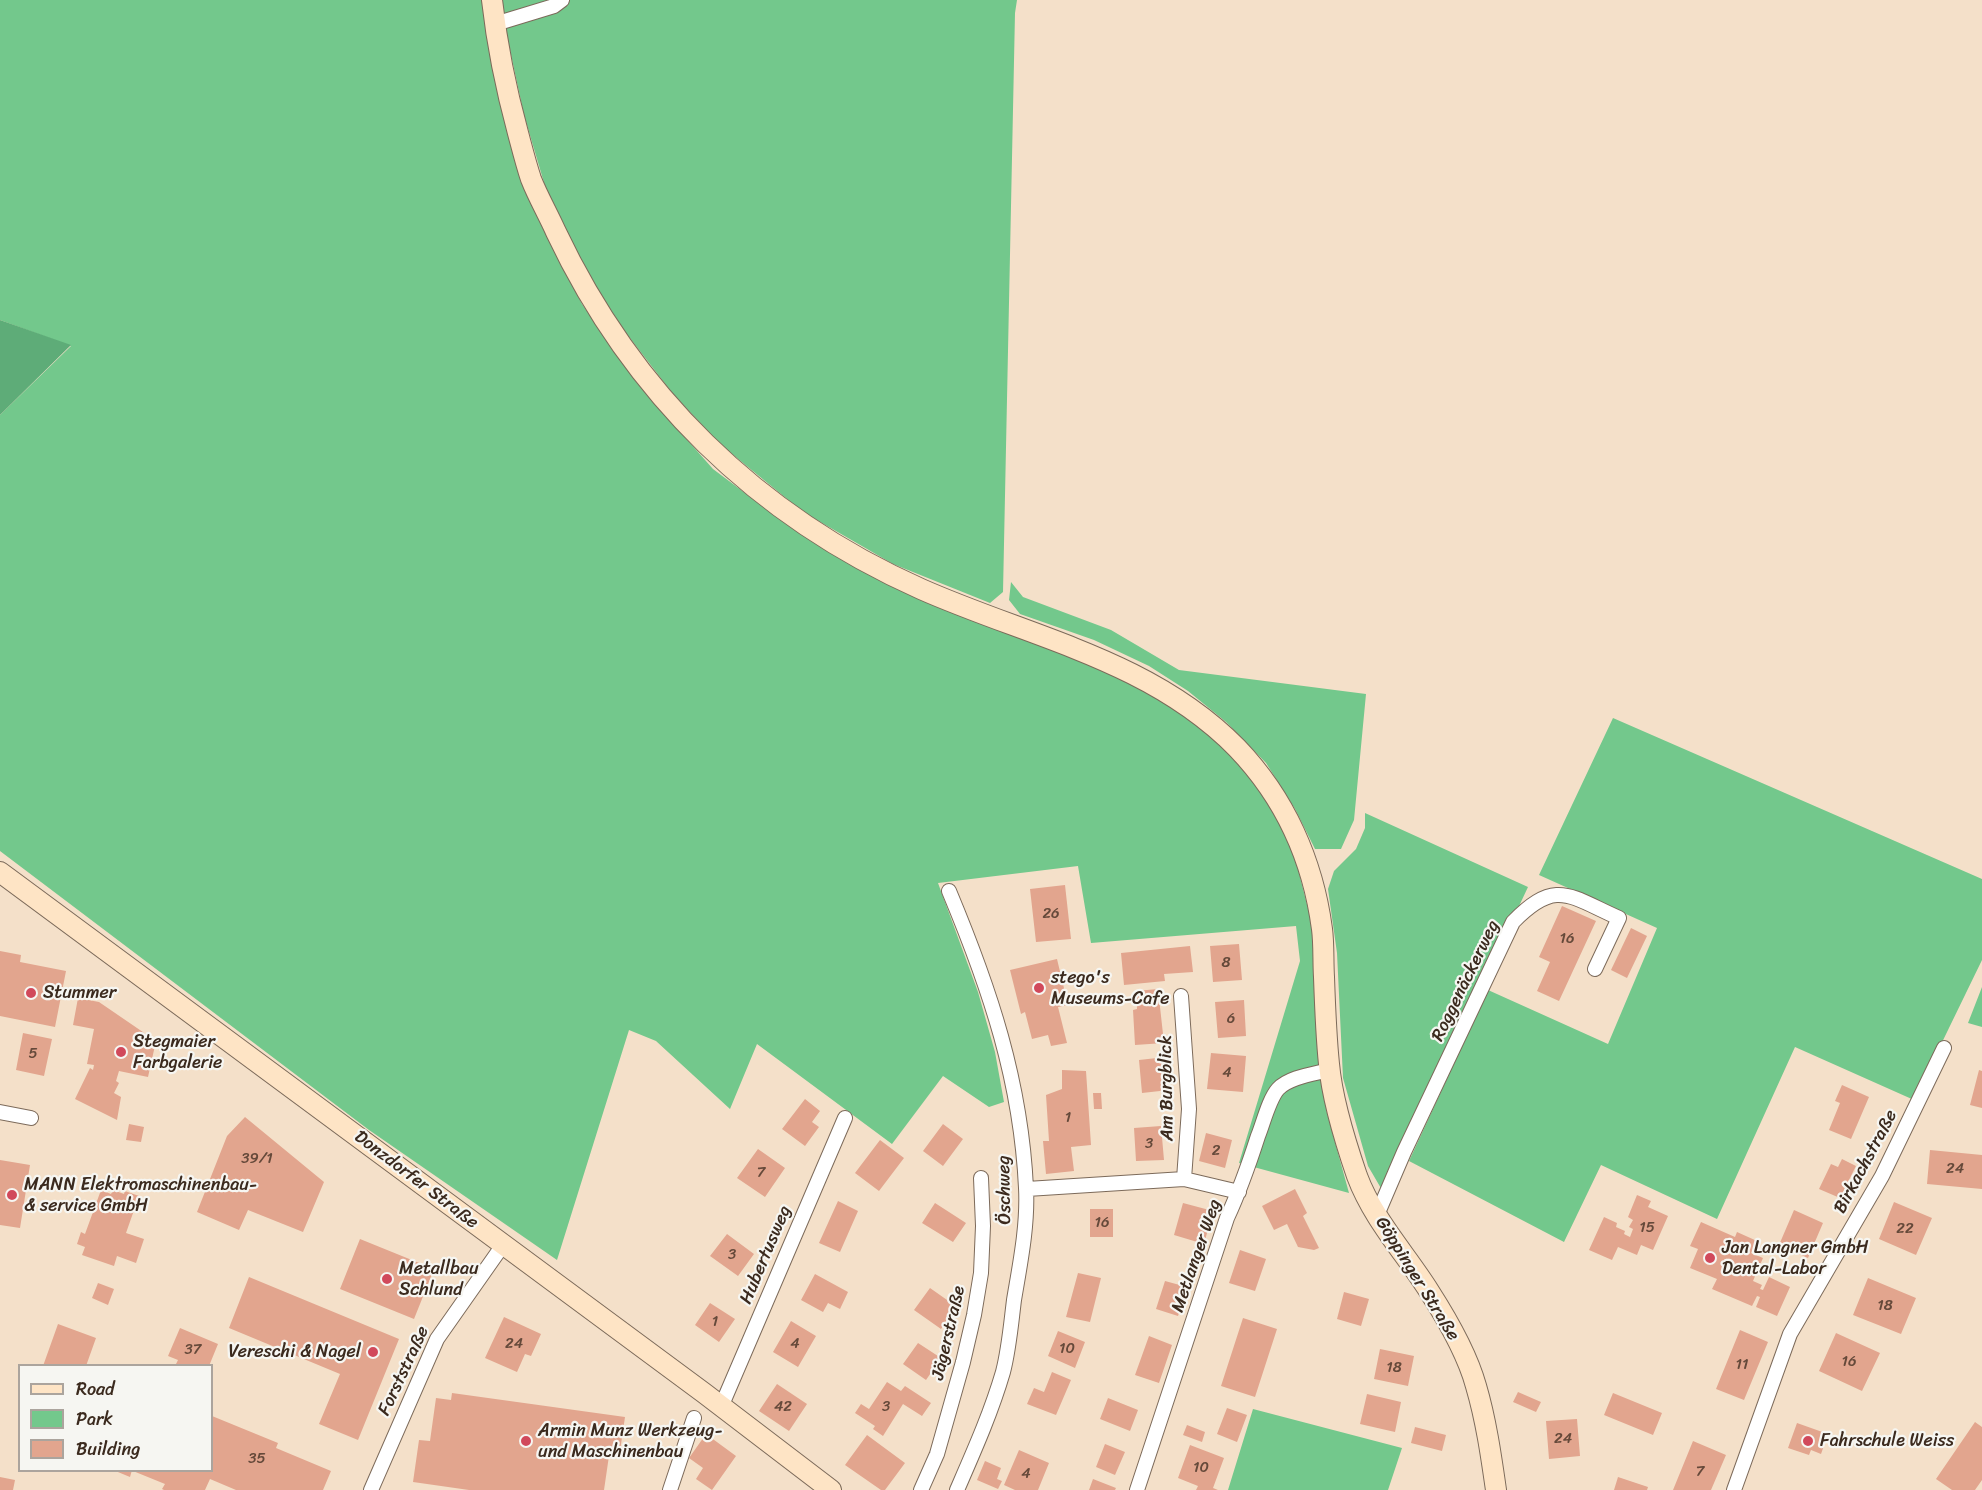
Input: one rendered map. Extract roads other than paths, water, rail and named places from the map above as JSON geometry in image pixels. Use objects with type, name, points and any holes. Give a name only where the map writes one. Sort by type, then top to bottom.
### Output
[{"type":"main road","name":"Göppinger Straße","points":[[492,0],[505,83],[531,178],[576,274],[611,332],[645,378],[697,436],[747,482],[790,515],[869,563],[920,589],[1114,663],[1154,684],[1206,720],[1261,774],[1283,808],[1309,868],[1322,930],[1329,1070],[1357,1176],[1377,1215],[1431,1293],[1458,1341],[1475,1382],[1490,1445],[1496,1490]]},
{"type":"main road","name":"Donzdorfer Straße","points":[[0,872],[831,1490]]},
{"type":"street","points":[[495,24],[554,6],[562,0]]},
{"type":"street","name":"Öschweg","points":[[949,891],[982,972],[1010,1066],[1019,1116],[1027,1189],[1022,1251],[1004,1369],[988,1419],[957,1490]]},
{"type":"street","name":"Roggenäckerweg","points":[[1377,1215],[1404,1152],[1513,922],[1528,907],[1549,895],[1567,895],[1618,918],[1595,969]]},
{"type":"street","name":"Am Burgblick","points":[[1181,996],[1189,1110],[1185,1179]]},
{"type":"street","name":"Birkachstraße","points":[[1734,1490],[1790,1334],[1882,1176],[1944,1048]]},
{"type":"street","name":"Metlanger Weg","points":[[1137,1490],[1227,1218],[1239,1192],[1266,1113],[1277,1090],[1305,1076],[1329,1070]]},
{"type":"street","points":[[0,1112],[31,1118]]},
{"type":"street","name":"Hubertusweg","points":[[721,1407],[845,1118]]},
{"type":"street","name":"Jägerstraße","points":[[921,1490],[937,1454],[974,1315],[981,1273],[983,1226],[981,1178]]},
{"type":"street","points":[[1027,1189],[1185,1179],[1239,1192]]},
{"type":"street","name":"Forststraße","points":[[371,1490],[436,1339],[503,1245]]},
{"type":"street","points":[[670,1490],[694,1418]]},
{"type":"place","name":"stego's Museums-Cafe","points":[[1039,988]]},
{"type":"place","name":"Stummer","points":[[31,993]]},
{"type":"place","name":"Stegmaier Farbgalerie","points":[[121,1052]]},
{"type":"place","name":"MANN Elektromaschinenbau- & service GmbH","points":[[12,1195]]},
{"type":"place","name":"Jan Langner GmbH Dental-Labor","points":[[1710,1258]]},
{"type":"place","name":"Metallbau Schlund","points":[[387,1279]]},
{"type":"place","name":"Vereschi & Nagel","points":[[373,1352]]},
{"type":"place","name":"Armin Munz Werkzeug- und Maschinenbau","points":[[526,1441]]},
{"type":"place","name":"Fahrschule Weiss","points":[[1808,1441]]}]
